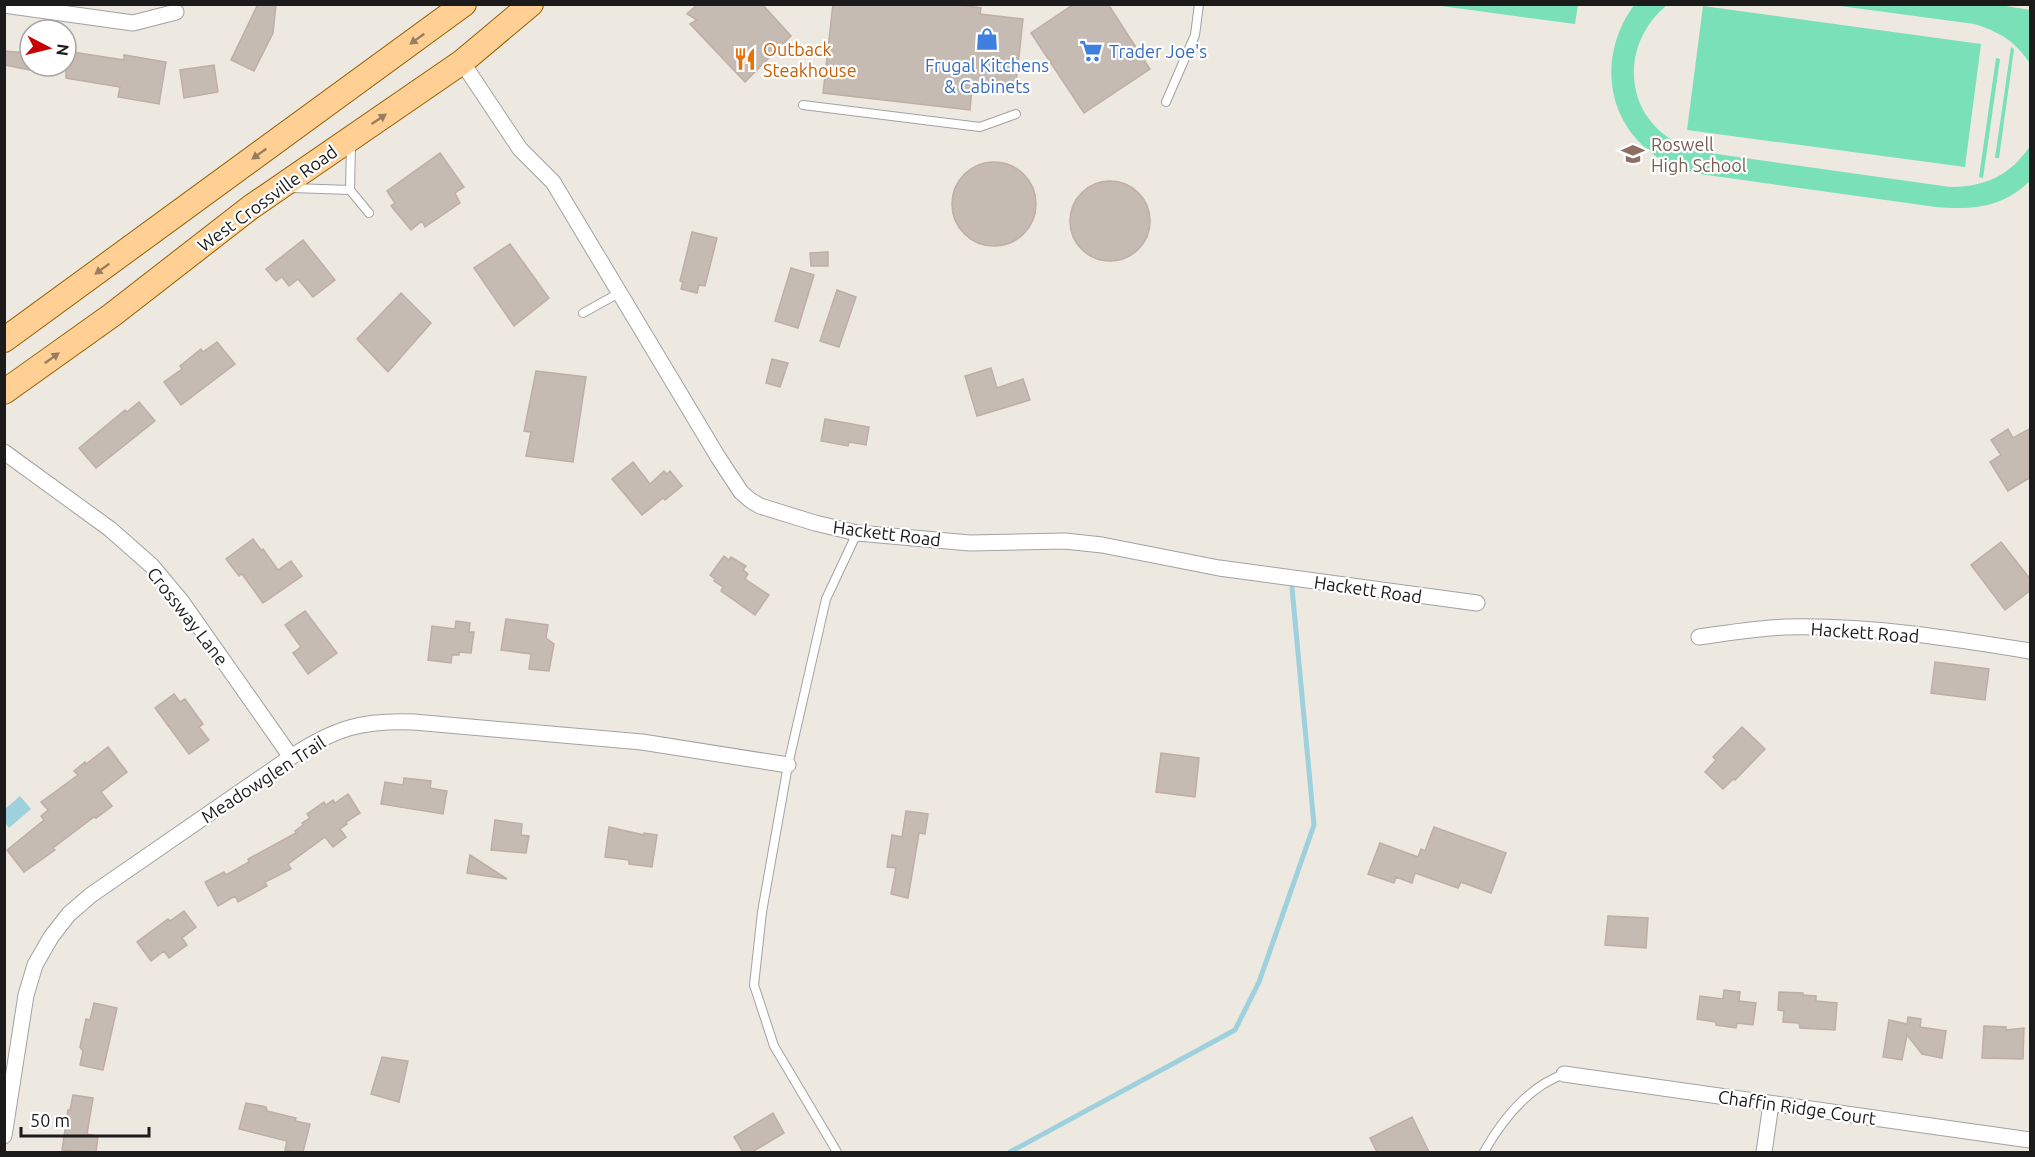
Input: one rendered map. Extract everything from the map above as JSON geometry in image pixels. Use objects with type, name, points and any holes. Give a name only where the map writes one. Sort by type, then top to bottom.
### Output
[{"type":"main road","points":[[4,339],[464,4]]},
{"type":"main road","name":"West Crossville Road","points":[[4,393],[112,315],[250,207],[462,62],[531,4]]},
{"type":"street","points":[[4,5],[133,22],[176,12]]},
{"type":"street","name":"Hackett Road","points":[[462,62],[520,149],[553,182],[718,457],[741,492],[760,506],[857,533],[970,543],[1065,541],[1102,544],[1219,568],[1477,603]]},
{"type":"street","name":"Crossway Lane","points":[[4,452],[110,529],[152,566],[182,602],[291,757]]},
{"type":"street","name":"Hackett Road","points":[[1699,637],[1784,627],[1879,630],[1951,638],[2031,651]]},
{"type":"street","name":"Meadowglen Trail","points":[[4,1136],[26,995],[35,965],[51,937],[69,914],[91,895],[314,742],[358,724],[385,721],[642,742],[788,765]]},
{"type":"street","name":"Chaffin Ridge Court","points":[[1564,1074],[2031,1140]]},
{"type":"street","points":[[1764,1152],[1771,1104]]},
{"type":"lane","points":[[1166,102],[1195,35],[1199,4]]},
{"type":"lane","points":[[803,105],[980,127],[1017,114]]},
{"type":"lane","points":[[351,138],[350,190],[369,213]]},
{"type":"lane","points":[[279,187],[350,190]]},
{"type":"lane","points":[[583,313],[618,293]]},
{"type":"lane","points":[[837,1152],[774,1046],[754,985],[762,912],[788,765],[826,599],[857,533]]},
{"type":"lane","points":[[1484,1152],[1500,1125],[1510,1114],[1541,1085],[1564,1074]]},
{"type":"green space","points":[[1578,4],[1575,24],[1434,5]]},
{"type":"green space","points":[[1994,4],[2030,10],[2030,64],[2019,49],[2006,38],[1974,24],[1833,5]]},
{"type":"green space","points":[[1634,5],[1667,5],[1652,20],[1642,37],[1636,55],[1634,74],[1636,93],[1644,110],[1655,126],[1680,144],[1703,152],[1950,187],[1975,185],[2006,172],[2030,146],[2030,181],[1998,202],[1975,207],[1950,208],[1700,174],[1669,164],[1642,144],[1628,127],[1618,108],[1612,88],[1611,67],[1615,46],[1622,25]]},
{"type":"green space","points":[[1703,6],[1981,44],[1965,167],[1687,130]]},
{"type":"green space","points":[[2011,47],[2014,49],[1999,158],[1995,158]]},
{"type":"green space","points":[[1996,58],[2000,59],[1983,178],[1979,177]]},
{"type":"water","points":[[20,796],[31,809],[9,828],[5,822],[5,809]]},
{"type":"building","points":[[258,4],[276,4],[273,33],[254,71],[231,60]]},
{"type":"building","name":"Outback Steakhouse","points":[[698,4],[762,4],[791,36],[745,82],[690,24],[697,20],[687,14]]},
{"type":"building","points":[[833,4],[953,4],[981,8],[980,14],[1023,19],[1015,93],[972,88],[970,110],[823,93]]},
{"type":"building","name":"Trader Joe's","points":[[1074,4],[1108,4],[1150,69],[1084,113],[1031,33]]},
{"type":"building","points":[[4,51],[18,52],[18,68],[4,65]]},
{"type":"building","points":[[78,53],[124,60],[124,55],[166,62],[159,104],[118,97],[120,87],[66,78],[78,78]]},
{"type":"building","points":[[214,65],[218,92],[184,98],[180,70]]},
{"type":"building","points":[[440,153],[464,187],[455,193],[460,203],[425,227],[422,221],[411,230],[391,206],[395,203],[387,191]]},
{"type":"building","points":[[994,162],[1010,165],[1024,174],[1033,188],[1036,204],[1033,220],[1024,234],[1010,243],[994,246],[978,243],[964,234],[955,220],[952,204],[955,188],[964,174],[978,165]]},
{"type":"building","points":[[1110,181],[1125,184],[1138,193],[1147,206],[1150,221],[1147,236],[1138,249],[1125,258],[1110,261],[1095,258],[1082,249],[1073,236],[1070,221],[1073,206],[1082,193],[1095,184]]},
{"type":"building","points":[[692,232],[717,238],[705,286],[699,285],[697,293],[681,289],[683,282],[680,281]]},
{"type":"building","points":[[303,240],[335,280],[313,297],[298,279],[289,286],[282,277],[276,281],[266,269]]},
{"type":"building","points":[[510,244],[549,298],[514,326],[474,268]]},
{"type":"building","points":[[828,252],[828,266],[811,266],[810,253]]},
{"type":"building","points":[[791,268],[814,275],[798,328],[775,321]]},
{"type":"building","points":[[837,290],[856,297],[839,347],[820,341]]},
{"type":"building","points":[[401,293],[431,323],[388,372],[357,339]]},
{"type":"building","points":[[217,342],[235,364],[181,405],[164,382],[182,369],[180,366],[201,349],[203,352]]},
{"type":"building","points":[[772,359],[788,363],[780,387],[766,383]]},
{"type":"building","points":[[991,368],[997,388],[1023,379],[1030,400],[977,416],[965,376]]},
{"type":"building","points":[[536,371],[586,377],[573,462],[526,456],[531,432],[524,431]]},
{"type":"building","points":[[139,402],[155,421],[96,468],[79,448],[125,410],[127,412]]},
{"type":"building","points":[[825,419],[869,427],[866,445],[849,442],[848,446],[821,441]]},
{"type":"building","points":[[2031,428],[2031,477],[2008,491],[1990,462],[2001,455],[1991,440],[2008,429],[2013,438]]},
{"type":"building","points":[[633,462],[650,484],[664,471],[667,474],[670,471],[682,486],[642,515],[612,479]]},
{"type":"building","points":[[253,539],[278,570],[291,561],[302,576],[263,603],[242,574],[239,576],[226,559]]},
{"type":"building","points":[[2001,542],[2031,580],[2031,590],[2005,610],[1971,565]]},
{"type":"building","points":[[724,556],[729,560],[731,557],[746,566],[743,570],[748,574],[745,579],[769,595],[755,615],[721,591],[723,587],[710,575]]},
{"type":"building","points":[[305,611],[337,653],[308,674],[293,653],[301,647],[285,625]]},
{"type":"building","points":[[506,619],[548,625],[546,638],[554,644],[549,671],[529,669],[531,654],[501,650]]},
{"type":"building","points":[[456,621],[470,623],[469,632],[474,632],[471,653],[459,652],[459,655],[452,655],[451,663],[428,660],[432,626],[455,629]]},
{"type":"building","points":[[1935,662],[1989,669],[1985,700],[1931,693]]},
{"type":"building","points":[[174,694],[180,702],[185,699],[203,724],[199,727],[209,740],[189,754],[155,708]]},
{"type":"building","points":[[1742,727],[1765,749],[1723,789],[1705,772],[1716,760],[1713,757]]},
{"type":"building","points":[[108,747],[127,772],[101,792],[112,806],[96,818],[94,817],[53,848],[55,850],[24,872],[7,850],[44,820],[41,816],[48,810],[41,802],[78,775],[74,771]]},
{"type":"building","points":[[1161,753],[1199,758],[1195,797],[1156,792]]},
{"type":"building","points":[[404,778],[431,781],[430,788],[447,791],[443,814],[381,804],[385,782],[403,785]]},
{"type":"building","points":[[348,794],[360,813],[340,829],[346,837],[333,847],[325,837],[288,864],[291,869],[265,882],[267,886],[238,902],[235,896],[218,906],[205,882],[224,872],[226,875],[249,862],[248,859],[296,833],[295,831],[303,825],[302,823],[310,818],[307,814],[324,802],[326,805],[333,800],[335,803]]},
{"type":"building","points":[[906,811],[928,814],[925,834],[919,833],[908,898],[891,894],[896,868],[887,867],[892,835],[902,837]]},
{"type":"building","points":[[495,820],[522,824],[521,835],[529,836],[526,853],[491,850]]},
{"type":"building","points":[[609,827],[644,835],[644,833],[657,835],[652,867],[629,864],[629,860],[605,857]]},
{"type":"building","points":[[1434,827],[1506,853],[1491,893],[1461,882],[1458,888],[1415,873],[1412,883],[1396,877],[1394,883],[1368,874],[1380,843],[1418,857],[1421,849],[1425,851]]},
{"type":"building","points":[[470,855],[507,879],[467,873]]},
{"type":"building","points":[[184,911],[196,927],[182,938],[187,945],[169,958],[164,951],[151,961],[137,942],[168,919],[170,921]]},
{"type":"building","points":[[1608,916],[1648,918],[1646,948],[1605,945]]},
{"type":"building","points":[[1724,990],[1740,992],[1739,1001],[1756,1003],[1753,1025],[1737,1023],[1736,1028],[1697,1019],[1700,996],[1723,999]]},
{"type":"building","points":[[1779,992],[1803,993],[1803,995],[1816,996],[1816,1001],[1837,1003],[1835,1030],[1800,1028],[1799,1023],[1783,1022],[1784,1011],[1778,1010]]},
{"type":"building","points":[[94,1003],[117,1008],[103,1070],[80,1065],[83,1051],[80,1047],[86,1019],[90,1020]]},
{"type":"building","points":[[1908,1017],[1921,1019],[1920,1027],[1946,1031],[1942,1058],[1922,1054],[1907,1035],[1902,1060],[1883,1057],[1889,1020],[1907,1024]]},
{"type":"building","points":[[1984,1026],[2006,1027],[2006,1030],[2024,1028],[2023,1059],[1982,1058]]},
{"type":"building","points":[[382,1057],[408,1061],[399,1102],[371,1094]]},
{"type":"building","points":[[73,1095],[93,1098],[87,1134],[98,1136],[96,1152],[62,1150],[68,1110],[70,1110]]},
{"type":"building","points":[[246,1103],[266,1107],[267,1111],[310,1124],[303,1152],[285,1150],[287,1141],[239,1129]]},
{"type":"building","points":[[773,1113],[784,1133],[752,1152],[743,1152],[734,1137]]},
{"type":"building","points":[[1412,1117],[1429,1152],[1377,1152],[1370,1138]]},
{"type":"waterway","points":[[1010,1152],[1235,1030],[1259,982],[1314,825],[1292,588]]},
{"type":"place","name":"Frugal Kitchens & Cabinets","points":[[987,39]]},
{"type":"place","name":"Trader Joe's","points":[[1091,51]]},
{"type":"place","name":"Outback Steakhouse","points":[[745,59]]},
{"type":"place","name":"Roswell High School","points":[[1633,154]]}]
